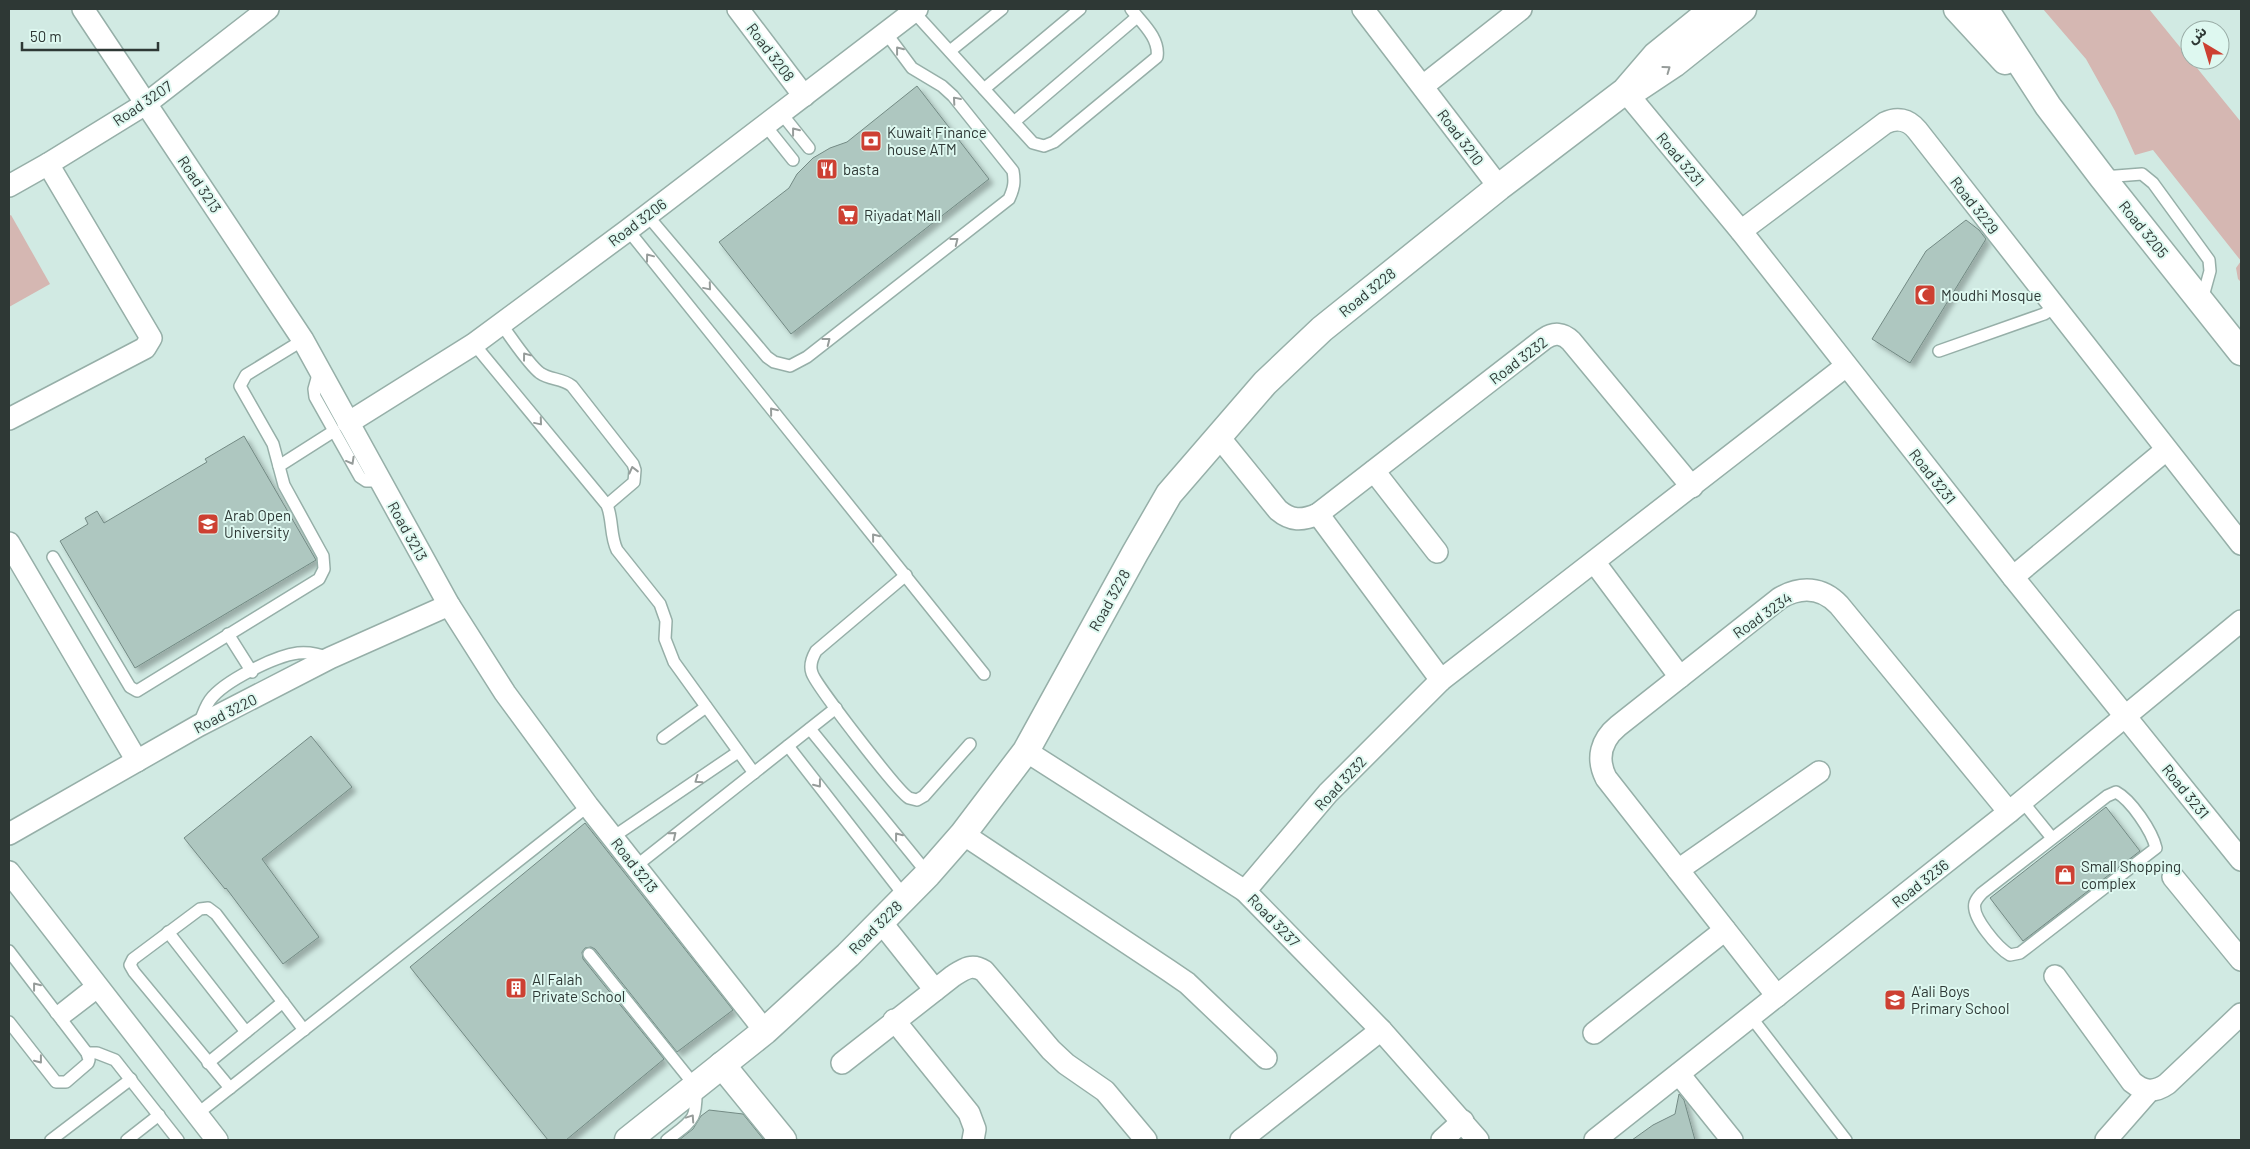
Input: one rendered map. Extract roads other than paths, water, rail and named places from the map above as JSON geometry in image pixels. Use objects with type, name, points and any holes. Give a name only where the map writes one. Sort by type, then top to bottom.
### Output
[{"type":"street","name":"Road 3213","points":[[83,9],[303,340],[320,371],[341,427],[381,481],[449,605],[505,693],[588,806],[765,1031]]},
{"type":"street","name":"Road 3207","points":[[9,186],[146,103],[268,9]]},
{"type":"street","name":"Road 3208","points":[[738,9],[804,96]]},
{"type":"street","name":"Road 3210","points":[[1363,9],[1424,86],[1499,187]]},
{"type":"street","points":[[1424,86],[1521,9]]},
{"type":"street","name":"Road 3228","points":[[628,1140],[765,1031],[906,898],[963,834],[1026,751],[1134,553],[1170,494],[1265,383],[1322,329],[1499,187],[1625,91],[1656,55],[1713,9]]},
{"type":"street","name":"Road 3228","points":[[1625,91],[1651,80],[1743,9]]},
{"type":"street","name":"Road 3205","points":[[1957,9],[1969,24],[2048,106]]},
{"type":"street","name":"Road 3205","points":[[1985,9],[2048,106],[2241,352]]},
{"type":"street","name":"Road 3206","points":[[341,427],[474,344],[628,230],[915,10]]},
{"type":"street","name":"Road 3231","points":[[1625,91],[1741,231],[2013,577],[2241,860]]},
{"type":"street","name":"Road 3229","points":[[1741,231],[1884,124],[1902,120],[1917,130],[2241,544]]},
{"type":"street","points":[[9,418],[145,348],[151,338],[48,164]]},
{"type":"street","name":"Road 3232","points":[[1218,437],[1278,510],[1286,517],[1297,520],[1308,519],[1318,514],[1544,339],[1555,334],[1561,334],[1571,341],[1692,487]]},
{"type":"street","name":"Road 3232","points":[[1245,891],[1328,792],[1441,680],[1846,366]]},
{"type":"street","points":[[2013,577],[2166,450]]},
{"type":"street","points":[[1374,471],[1437,552]]},
{"type":"street","points":[[1318,514],[1441,680]]},
{"type":"street","points":[[9,543],[137,761]]},
{"type":"street","points":[[1594,563],[1680,677]]},
{"type":"street","name":"Road 3234","points":[[1777,996],[1606,778],[1600,759],[1601,750],[1610,732],[1780,598],[1800,590],[1820,591],[1830,596],[1839,605],[2015,807]]},
{"type":"street","name":"Road 3220","points":[[9,834],[198,726],[330,658],[449,605]]},
{"type":"street","name":"Road 3236","points":[[1595,1140],[2015,807],[2241,621]]},
{"type":"street","name":"Road 3237","points":[[1026,751],[1245,891],[1380,1030],[1478,1140]]},
{"type":"street","points":[[1678,870],[1819,772]]},
{"type":"street","points":[[963,834],[1187,984],[1266,1058]]},
{"type":"street","points":[[9,872],[217,1140]]},
{"type":"street","points":[[2173,876],[2241,960]]},
{"type":"street","points":[[881,922],[935,990]]},
{"type":"street","points":[[1594,1033],[1725,930]]},
{"type":"street","points":[[842,1063],[894,1020],[966,967],[972,966],[984,970],[1051,1050],[1066,1064],[1105,1091],[1146,1140]]},
{"type":"street","points":[[2055,976],[2132,1082],[2140,1088],[2149,1091],[2159,1089],[2167,1084],[2241,1014]]},
{"type":"street","points":[[894,1020],[969,1113],[975,1128],[972,1140]]},
{"type":"street","points":[[1241,1140],[1380,1030]]},
{"type":"street","points":[[722,1065],[783,1140]]},
{"type":"street","points":[[1679,1074],[1732,1140]]},
{"type":"street","points":[[2106,1140],[2149,1091]]},
{"type":"street","points":[[1442,1140],[1463,1121]]},
{"type":"lane","points":[[950,51],[1002,9]]},
{"type":"lane","points":[[984,90],[1080,9]]},
{"type":"lane","points":[[915,10],[984,90],[1033,143],[1044,146],[1054,142],[1157,56],[1158,48],[1154,38],[1134,13],[1014,122]]},
{"type":"lane","points":[[647,215],[767,357],[774,362],[790,366],[807,356],[1009,199],[1014,189],[1013,171],[959,103],[942,86],[912,68],[886,33]]},
{"type":"lane","points":[[773,119],[809,148]]},
{"type":"lane","points":[[773,119],[793,160]]},
{"type":"lane","points":[[2102,177],[2142,174],[2153,182],[2209,260],[2210,271],[2202,301]]},
{"type":"lane","points":[[628,230],[984,674]]},
{"type":"lane","points":[[1939,351],[2044,314],[2054,307]]},
{"type":"lane","points":[[501,324],[535,368],[548,377],[562,380],[572,386],[633,464],[635,470],[634,482],[607,505]]},
{"type":"lane","points":[[53,557],[133,690],[141,689],[314,583],[322,574],[324,556],[284,484],[273,444],[240,386],[246,375],[303,340]]},
{"type":"lane","points":[[474,344],[607,505],[617,550],[660,604],[666,621],[665,639],[668,650],[680,672],[754,773]]},
{"type":"lane","points":[[279,466],[341,427]]},
{"type":"lane","points":[[906,575],[816,651],[812,658],[811,672],[836,708],[905,796],[912,800],[924,796],[970,744]]},
{"type":"lane","points":[[228,634],[252,672]]},
{"type":"lane","points":[[198,726],[207,706],[216,694],[231,682],[282,658],[299,653],[330,658]]},
{"type":"lane","points":[[662,738],[706,708]]},
{"type":"lane","points":[[636,866],[836,708]]},
{"type":"lane","points":[[810,729],[928,874]]},
{"type":"lane","points":[[788,746],[906,898]]},
{"type":"lane","points":[[612,837],[738,752]]},
{"type":"lane","points":[[2116,792],[2124,796],[2154,838],[2156,848],[2020,953],[2010,955],[2002,950],[1976,917],[1975,903],[1982,893],[2052,838],[2107,796],[2116,792]]},
{"type":"lane","points":[[197,1114],[588,806]]},
{"type":"lane","points":[[2015,807],[2052,838]]},
{"type":"lane","points":[[230,1088],[208,1064],[130,965],[132,959],[200,909],[208,908],[216,914],[304,1030]]},
{"type":"lane","points":[[168,932],[246,1032]]},
{"type":"lane","points":[[9,951],[87,1053],[90,1060],[86,1066],[66,1082],[56,1082],[9,1022]]},
{"type":"lane","points":[[589,954],[696,1087],[696,1110],[692,1119],[667,1140]]},
{"type":"lane","points":[[59,1017],[97,987]]},
{"type":"lane","points":[[208,1064],[283,1002]]},
{"type":"lane","points":[[1751,1017],[1846,1140]]},
{"type":"lane","points":[[87,1053],[97,1053],[114,1060],[178,1140]]},
{"type":"lane","points":[[51,1140],[131,1079]]},
{"type":"lane","points":[[127,1140],[159,1115]]},
{"type":"place","name":"Kuwait Finance house ATM","points":[[871,141]]},
{"type":"place","name":"basta","points":[[827,169]]},
{"type":"place","name":"Riyadat Mall","points":[[848,215]]},
{"type":"place","name":"Moudhi Mosque","points":[[1925,295]]},
{"type":"place","name":"Arab Open University","points":[[208,524]]},
{"type":"place","name":"Small Shopping complex","points":[[2065,875]]},
{"type":"place","name":"Al Falah Private School","points":[[516,988]]},
{"type":"place","name":"A'ali Boys Primary School","points":[[1895,1000]]}]
